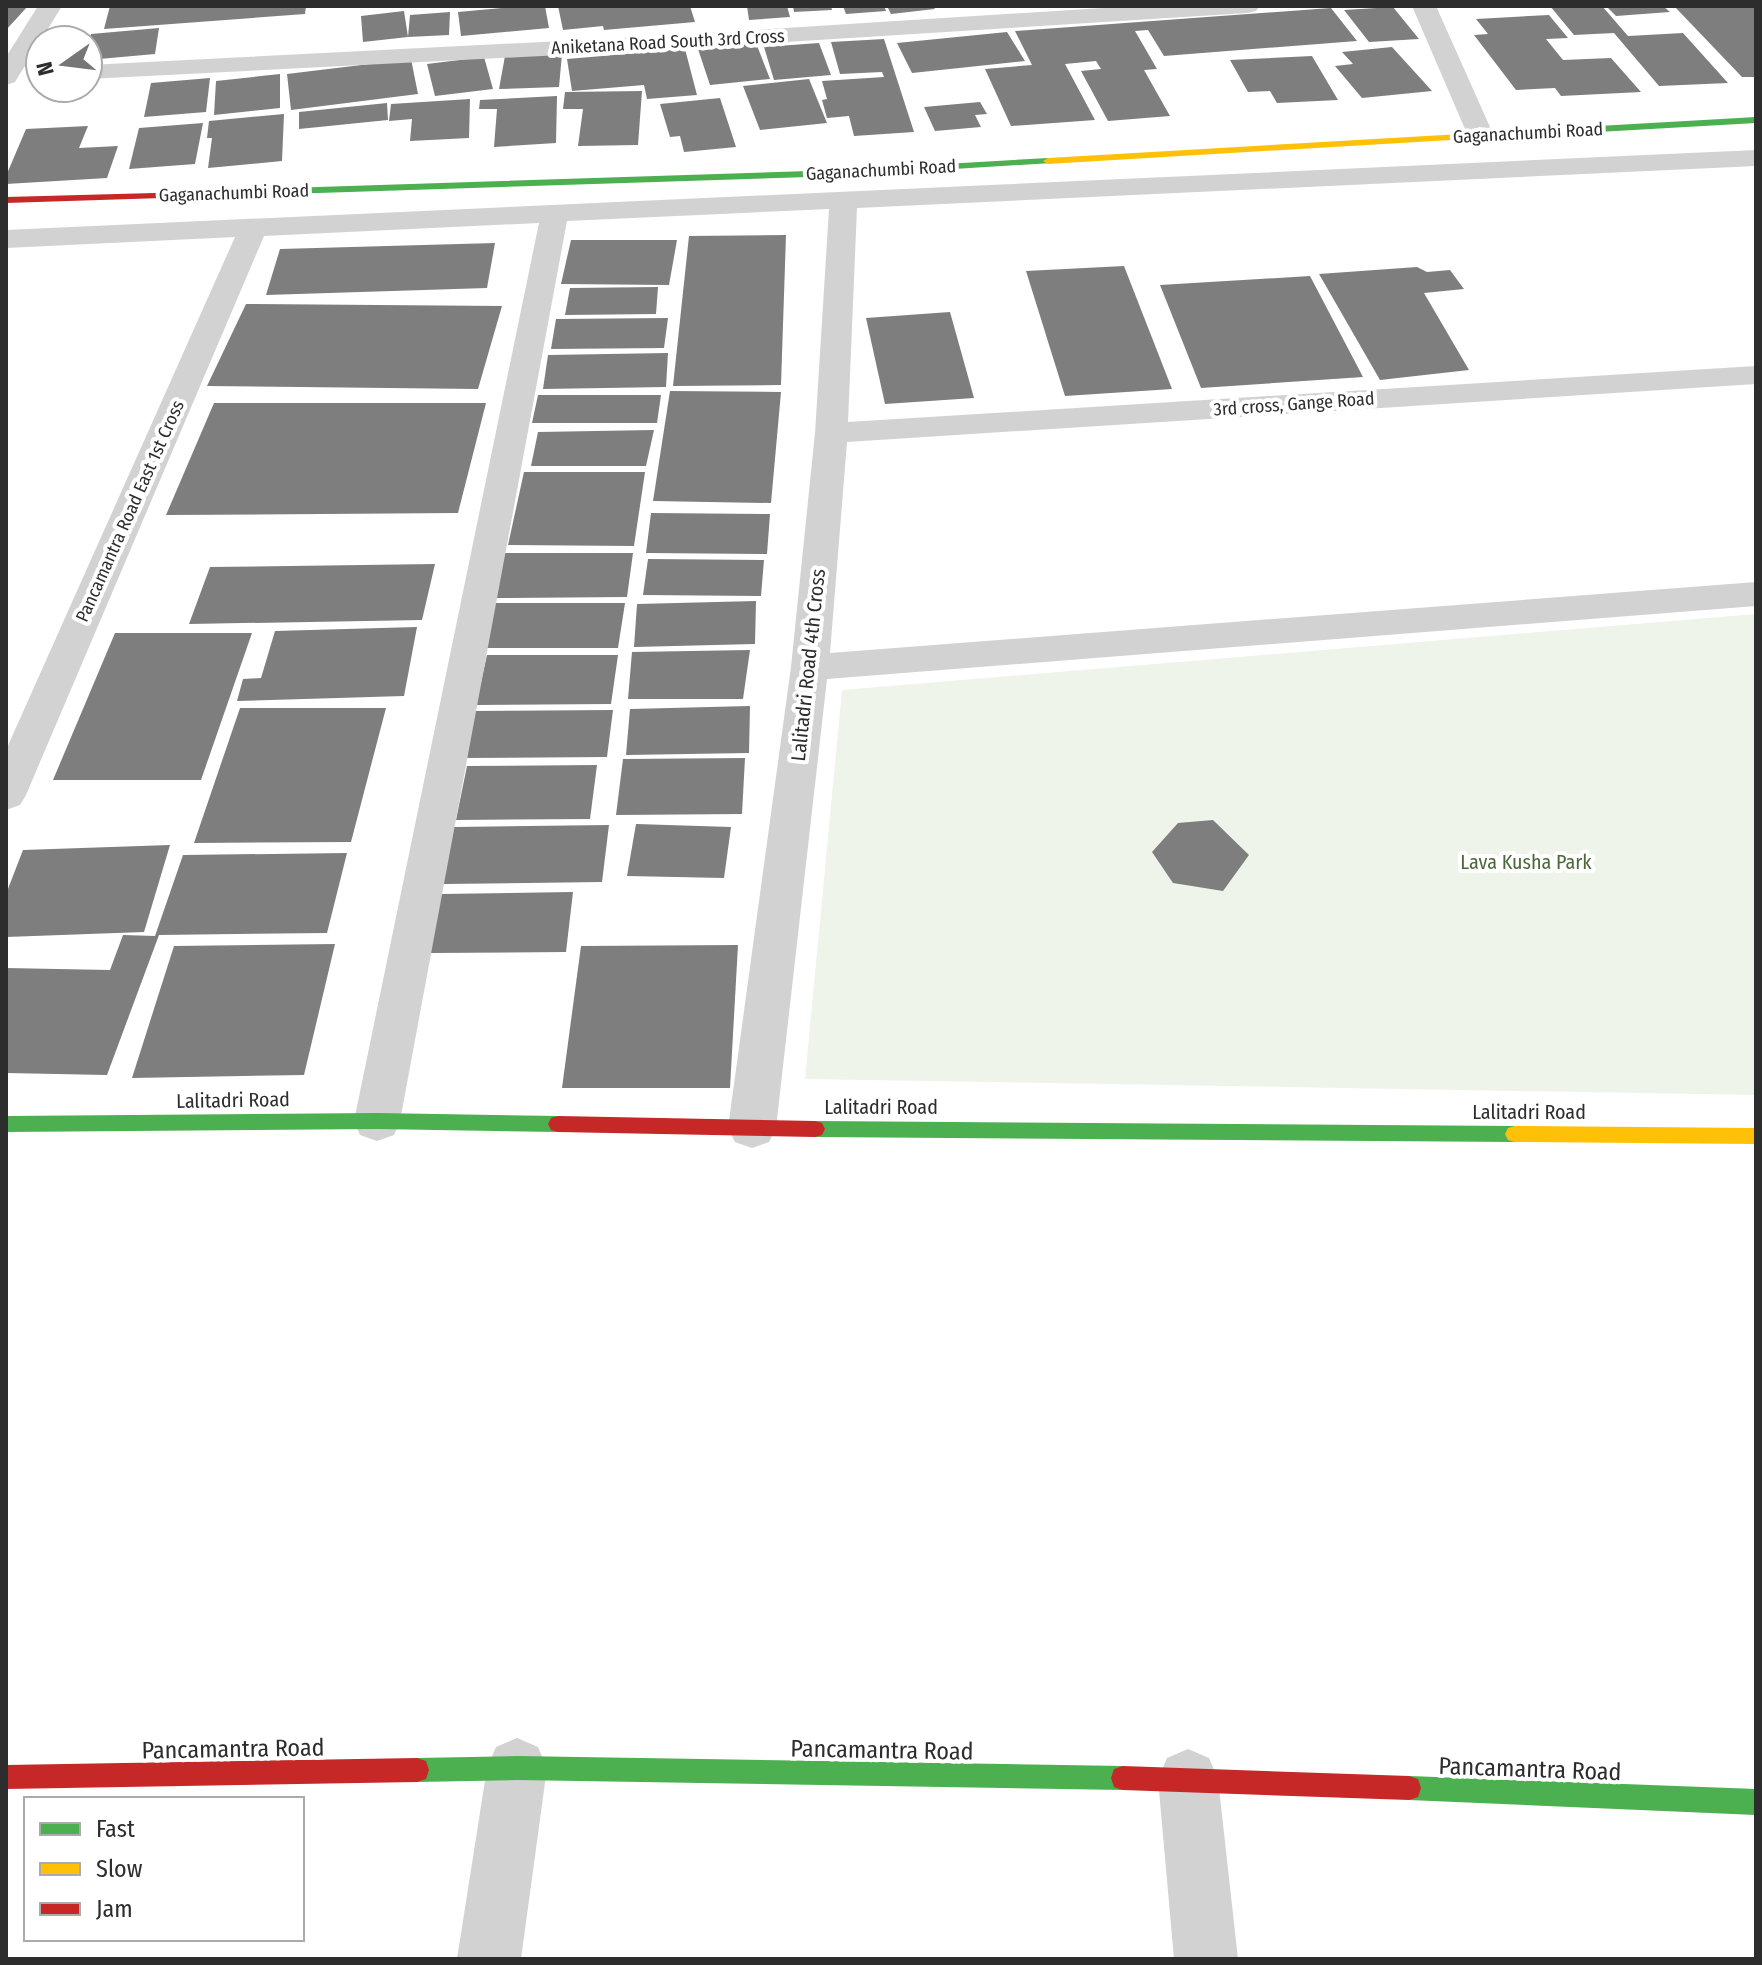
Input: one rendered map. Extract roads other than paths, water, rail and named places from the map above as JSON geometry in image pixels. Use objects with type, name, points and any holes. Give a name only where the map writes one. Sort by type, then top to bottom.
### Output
[{"type":"street","points":[[6,77],[50,6]]},
{"type":"street","name":"Aniketana Road South 3rd Cross","points":[[104,71],[659,43],[1248,6]]},
{"type":"street","points":[[1424,6],[1481,136]]},
{"type":"street","name":"Gaganachumbi Road","points":[[6,200],[841,173],[1756,120]]},
{"type":"street","name":"Gaganachumbi Road","points":[[6,239],[1756,158]]},
{"type":"street","name":"Lalitadri Road 4th Cross","points":[[752,1128],[810,667],[831,433],[843,200]]},
{"type":"street","points":[[377,1121],[555,213]]},
{"type":"street","name":"Pancamantra Road East 1st Cross","points":[[6,795],[254,227]]},
{"type":"street","name":"3rd cross, Gange Road","points":[[831,433],[1756,375]]},
{"type":"street","points":[[810,667],[1756,594]]},
{"type":"street","name":"Lalitadri Road","points":[[6,1124],[377,1121],[752,1128],[1756,1136]]},
{"type":"street","points":[[489,1959],[517,1768]]},
{"type":"street","name":"Pancamantra Road","points":[[6,1777],[517,1768],[1188,1779],[1756,1802]]},
{"type":"street","points":[[1188,1779],[1206,1959]]},
{"type":"park label","name":"Lava Kusha Park","points":[[1526,862]]}]
